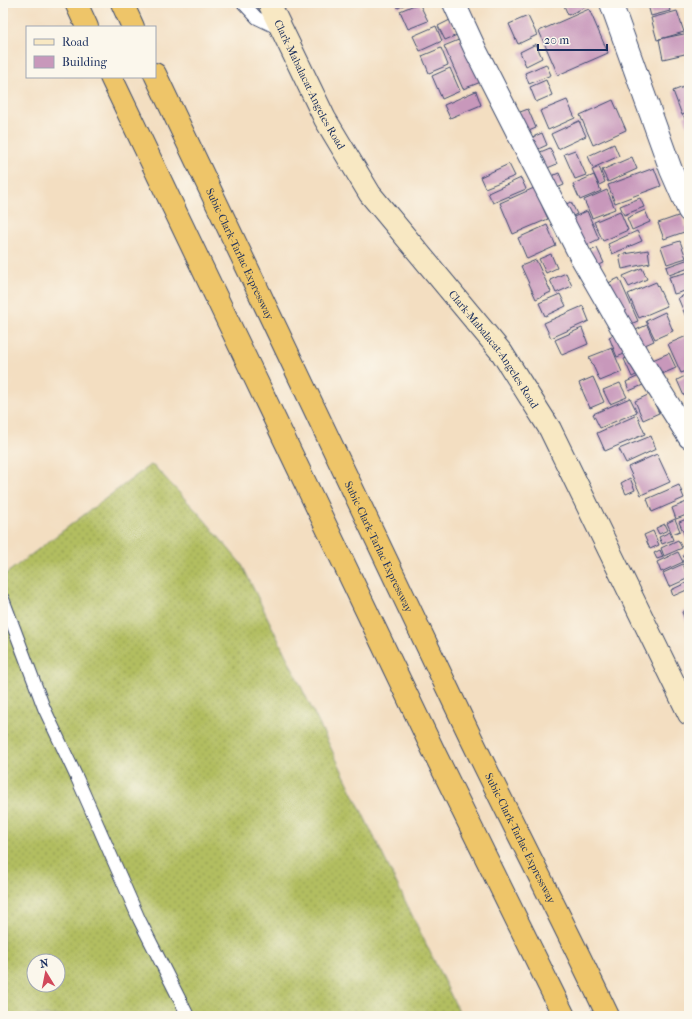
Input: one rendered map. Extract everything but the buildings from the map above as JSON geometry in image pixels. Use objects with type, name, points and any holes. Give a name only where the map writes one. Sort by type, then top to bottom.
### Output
[{"type":"highway","points":[[76,3],[87,26]]},
{"type":"highway","points":[[122,3],[133,26]]},
{"type":"highway","name":"Subic-Clark-Tarlac Expressway","points":[[156,76],[363,514],[608,1016]]},
{"type":"highway","points":[[111,78],[435,754],[564,1016]]},
{"type":"main road","name":"Clark-Mabalacat-Angeles Road","points":[[269,3],[325,119],[370,194],[502,353],[550,429],[689,714]]},
{"type":"street","points":[[454,3],[476,51],[580,255],[638,356],[689,437]]},
{"type":"street","points":[[611,3],[671,170],[689,211]]},
{"type":"lane","points":[[243,3],[258,18],[281,30]]},
{"type":"lane","points":[[3,600],[44,708],[77,778],[139,919],[188,1016]]},
{"type":"green space","points":[[150,465],[155,467],[202,517],[242,565],[461,1016],[3,1016],[3,576]]}]
